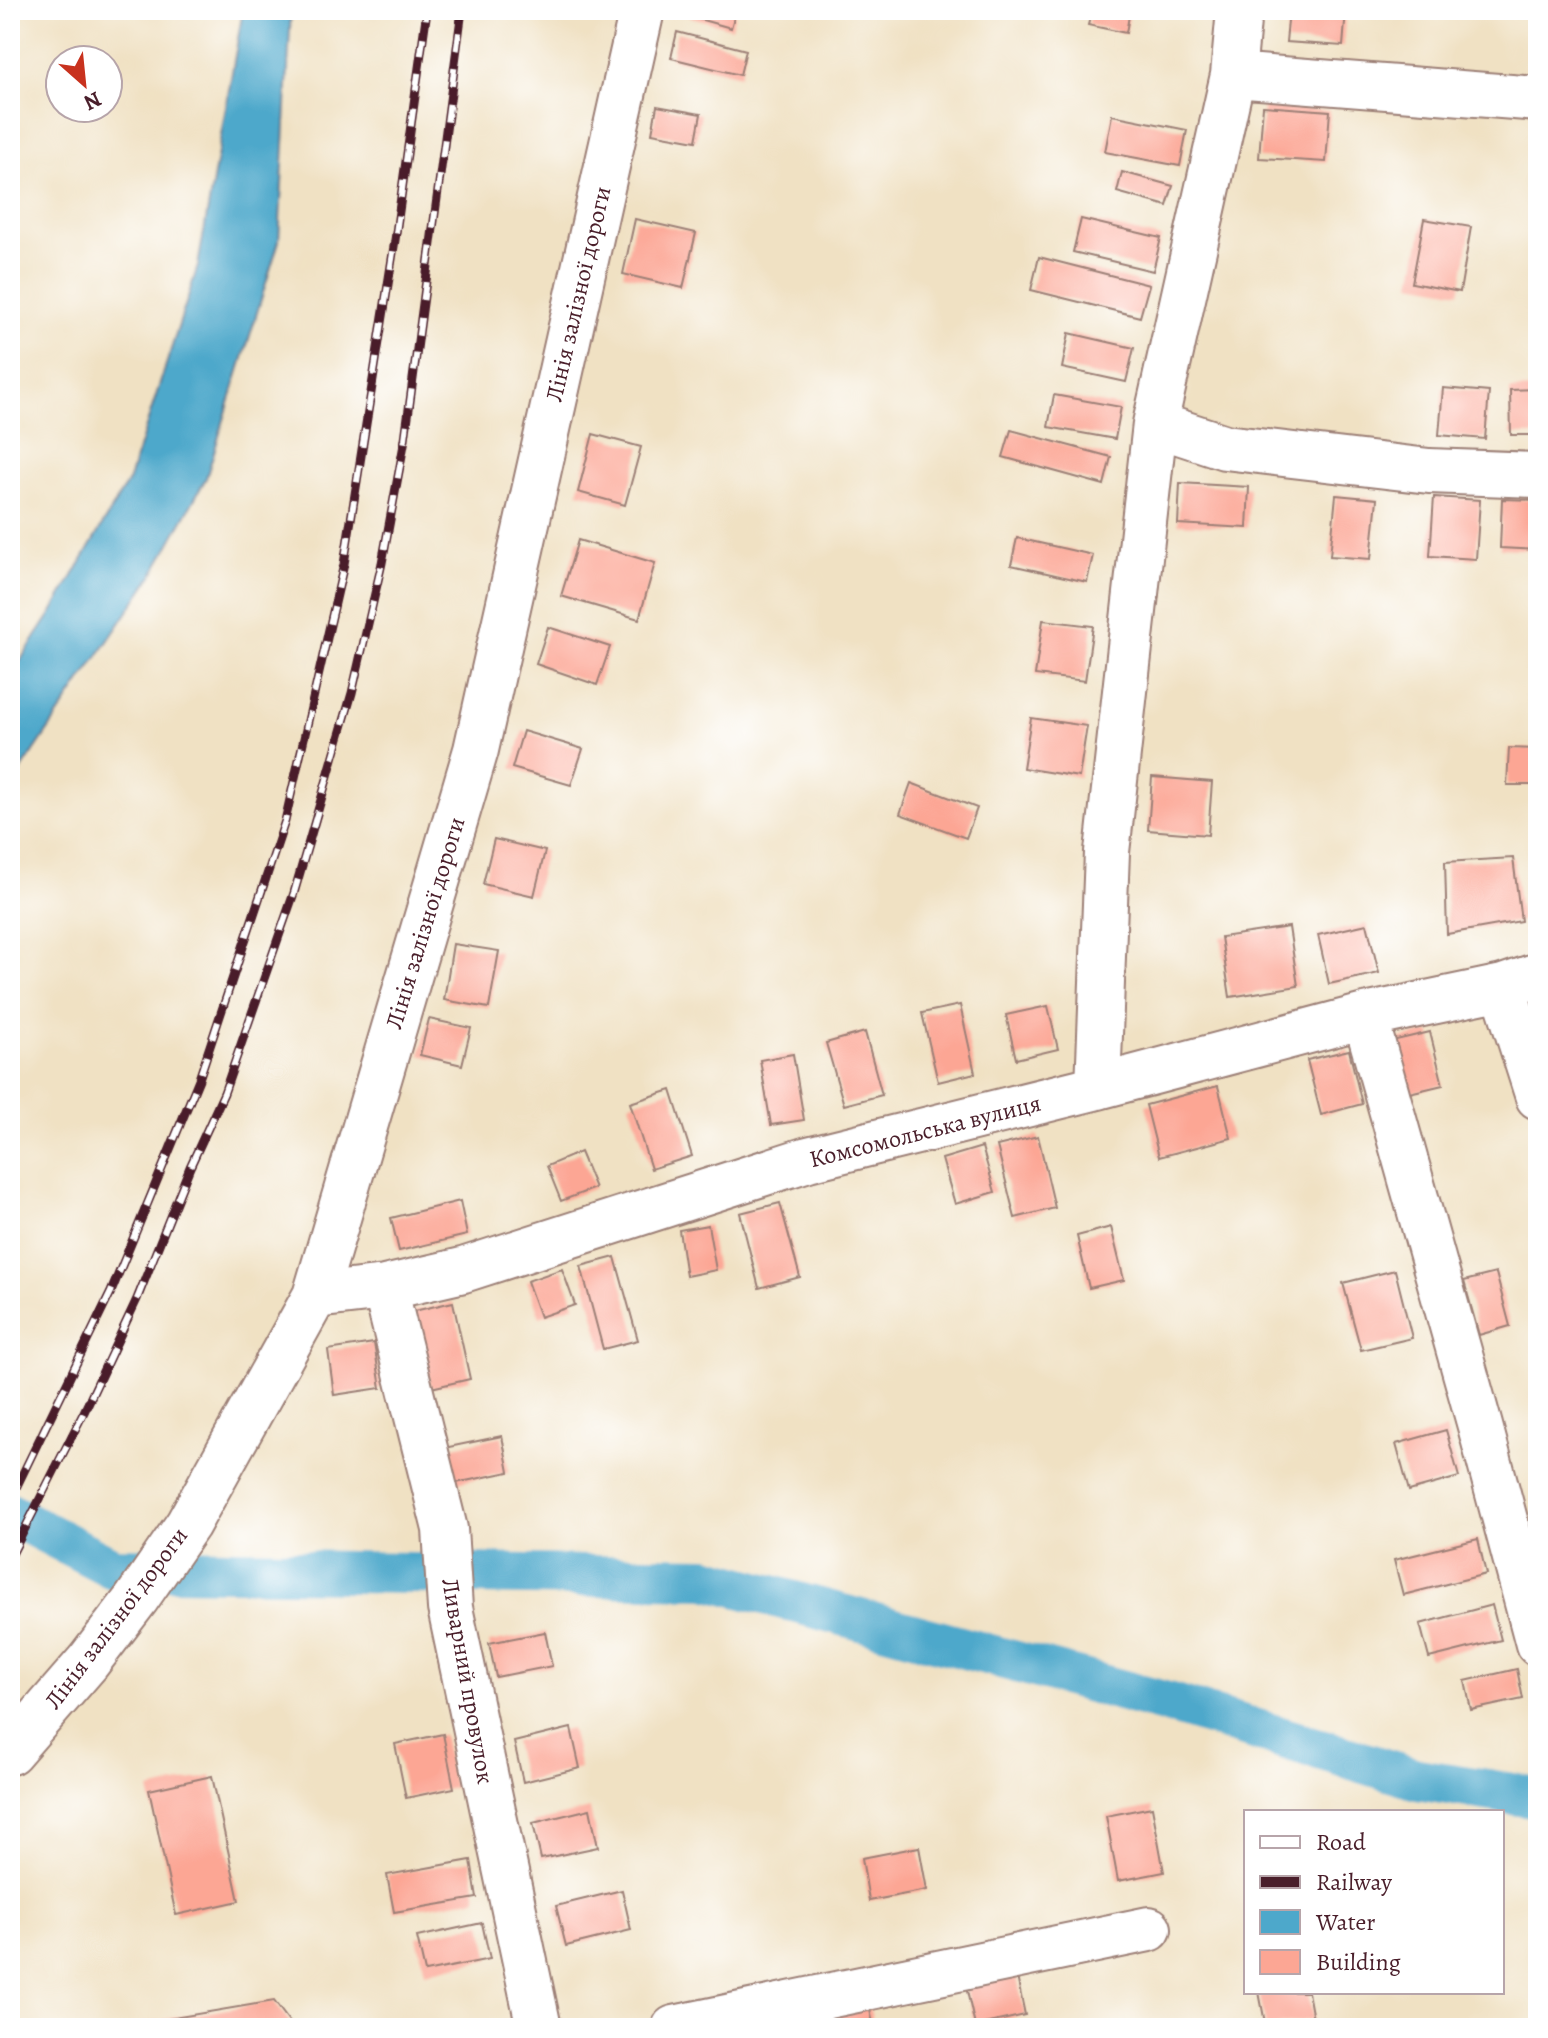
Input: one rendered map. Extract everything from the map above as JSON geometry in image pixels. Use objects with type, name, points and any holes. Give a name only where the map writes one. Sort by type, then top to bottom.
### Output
[{"type":"street","name":"Лінія залізної дороги","points":[[10,1752],[88,1662],[188,1524],[315,1296],[476,750],[642,10]]},
{"type":"street","points":[[1098,1087],[1107,852],[1155,424],[1233,75],[1239,10]]},
{"type":"street","points":[[1233,75],[1538,99]]},
{"type":"street","points":[[1155,424],[1225,447],[1429,471],[1538,475]]},
{"type":"street","name":"Комсомольська вулиця","points":[[315,1296],[385,1288],[463,1270],[808,1159],[1365,1016],[1520,981]]},
{"type":"street","points":[[1520,981],[1538,1097]]},
{"type":"street","points":[[1365,1016],[1538,1644]]},
{"type":"street","name":"Ливарний провулок","points":[[385,1288],[445,1529],[450,1608],[539,2028]]},
{"type":"street","points":[[674,2028],[1149,1929]]},
{"type":"water","points":[[243,10],[291,10],[279,241],[206,478],[153,574],[10,787],[10,676],[51,614],[129,479],[198,266]]},
{"type":"building","points":[[682,10],[736,10],[731,28],[681,14]]},
{"type":"building","points":[[1092,10],[1130,10],[1126,33],[1088,25]]},
{"type":"building","points":[[1289,10],[1346,10],[1343,46],[1286,42]]},
{"type":"building","points":[[677,32],[746,50],[740,75],[671,58]]},
{"type":"building","points":[[657,106],[701,114],[696,141],[652,133]]},
{"type":"building","points":[[1263,106],[1330,111],[1326,162],[1259,158]]},
{"type":"building","points":[[1112,115],[1187,130],[1180,166],[1105,152]]},
{"type":"building","points":[[1122,172],[1173,186],[1167,206],[1117,192]]},
{"type":"building","points":[[635,219],[696,233],[683,288],[623,274]]},
{"type":"building","points":[[1081,219],[1161,238],[1153,271],[1073,252]]},
{"type":"building","points":[[1424,219],[1471,227],[1460,292],[1412,283]]},
{"type":"building","points":[[1039,257],[1149,285],[1140,317],[1031,290]]},
{"type":"building","points":[[1069,333],[1134,348],[1126,382],[1062,368]]},
{"type":"building","points":[[1443,388],[1489,392],[1485,439],[1439,435]]},
{"type":"building","points":[[1538,389],[1538,435],[1511,435],[1510,390]]},
{"type":"building","points":[[1054,395],[1121,407],[1115,439],[1048,427]]},
{"type":"building","points":[[1011,430],[1111,457],[1104,485],[1003,457]]},
{"type":"building","points":[[593,434],[641,447],[625,505],[578,492]]},
{"type":"building","points":[[1180,483],[1249,487],[1247,528],[1178,524]]},
{"type":"building","points":[[1336,495],[1377,499],[1371,559],[1330,556]]},
{"type":"building","points":[[1434,497],[1480,500],[1476,559],[1430,556]]},
{"type":"building","points":[[1502,499],[1538,500],[1538,550],[1500,548]]},
{"type":"building","points":[[1017,538],[1093,555],[1087,582],[1011,565]]},
{"type":"building","points":[[578,540],[655,563],[639,619],[561,596]]},
{"type":"building","points":[[1043,620],[1093,626],[1085,681],[1035,675]]},
{"type":"building","points":[[548,627],[610,647],[597,685],[536,664]]},
{"type":"building","points":[[1031,718],[1087,726],[1079,777],[1023,768]]},
{"type":"building","points":[[523,731],[583,749],[571,785],[512,768]]},
{"type":"building","points":[[1509,748],[1538,749],[1538,785],[1507,785]]},
{"type":"building","points":[[1152,777],[1212,782],[1208,835],[1148,830]]},
{"type":"building","points":[[911,783],[977,808],[966,838],[900,814]]},
{"type":"building","points":[[494,839],[545,851],[534,896],[483,884]]},
{"type":"building","points":[[1513,858],[1521,921],[1447,934],[1445,862]]},
{"type":"building","points":[[1367,924],[1379,973],[1329,984],[1318,935]]},
{"type":"building","points":[[1289,927],[1298,986],[1230,997],[1221,937]]},
{"type":"building","points":[[453,944],[499,951],[489,1008],[444,1000]]},
{"type":"building","points":[[960,1005],[975,1073],[938,1082],[922,1013]]},
{"type":"building","points":[[1048,1006],[1058,1049],[1016,1059],[1006,1015]]},
{"type":"building","points":[[429,1019],[471,1028],[462,1065],[420,1055]]},
{"type":"building","points":[[865,1032],[882,1095],[844,1105],[826,1043]]},
{"type":"building","points":[[1430,1032],[1443,1085],[1405,1094],[1392,1041]]},
{"type":"building","points":[[1349,1050],[1362,1104],[1321,1115],[1307,1060]]},
{"type":"building","points":[[793,1054],[804,1120],[771,1125],[760,1060]]},
{"type":"building","points":[[1218,1086],[1231,1138],[1159,1157],[1146,1105]]},
{"type":"building","points":[[671,1090],[692,1156],[651,1169],[630,1103]]},
{"type":"building","points":[[1038,1136],[1055,1208],[1015,1218],[997,1146]]},
{"type":"building","points":[[982,1147],[995,1192],[955,1204],[942,1159]]},
{"type":"building","points":[[580,1152],[595,1188],[561,1201],[547,1166]]},
{"type":"building","points":[[460,1201],[467,1235],[399,1251],[391,1218]]},
{"type":"building","points":[[780,1203],[800,1277],[759,1288],[740,1213]]},
{"type":"building","points":[[708,1225],[716,1270],[686,1276],[679,1230]]},
{"type":"building","points":[[1111,1227],[1124,1280],[1089,1288],[1077,1236]]},
{"type":"building","points":[[615,1257],[638,1340],[603,1349],[581,1266]]},
{"type":"building","points":[[562,1269],[575,1305],[540,1317],[527,1281]]},
{"type":"building","points":[[1395,1270],[1412,1338],[1361,1350],[1343,1283]]},
{"type":"building","points":[[1496,1273],[1510,1326],[1479,1335],[1464,1281]]},
{"type":"building","points":[[453,1302],[470,1379],[431,1388],[414,1311]]},
{"type":"building","points":[[374,1343],[381,1388],[334,1395],[328,1350]]},
{"type":"building","points":[[1446,1430],[1459,1477],[1409,1491],[1396,1444]]},
{"type":"building","points":[[502,1436],[509,1472],[451,1484],[444,1448]]},
{"type":"building","points":[[1478,1539],[1486,1574],[1403,1595],[1394,1560]]},
{"type":"building","points":[[1492,1605],[1501,1640],[1429,1658],[1420,1624]]},
{"type":"building","points":[[545,1632],[552,1666],[496,1677],[489,1643]]},
{"type":"building","points":[[1517,1669],[1523,1699],[1471,1710],[1465,1681]]},
{"type":"building","points":[[571,1728],[580,1768],[523,1782],[514,1742]]},
{"type":"building","points":[[443,1734],[454,1788],[406,1798],[395,1744]]},
{"type":"building","points":[[212,1776],[239,1901],[176,1915],[149,1790]]},
{"type":"building","points":[[1152,1807],[1164,1872],[1118,1881],[1106,1816]]},
{"type":"building","points":[[590,1809],[598,1847],[541,1859],[533,1823]]},
{"type":"building","points":[[919,1847],[927,1890],[869,1901],[862,1858]]},
{"type":"building","points":[[471,1860],[477,1898],[394,1912],[387,1875]]},
{"type":"building","points":[[622,1890],[631,1930],[566,1946],[556,1906]]},
{"type":"building","points":[[482,1923],[490,1959],[425,1972],[417,1937]]},
{"type":"building","points":[[1015,1967],[1025,2015],[975,2026],[964,1978]]},
{"type":"building","points":[[1259,1994],[1308,1994],[1313,2019],[1266,2028]]},
{"type":"building","points":[[274,2001],[294,2028],[126,2028],[126,2026]]},
{"type":"building","points":[[868,2001],[874,2028],[827,2028],[823,2009]]},
{"type":"waterway","points":[[10,1514],[113,1568],[706,1578],[1179,1706],[1417,1779],[1538,1798]]},
{"type":"railway","points":[[10,1500],[111,1292],[199,1079],[285,821],[344,564],[395,240],[427,10]]},
{"type":"railway","points":[[10,1558],[137,1299],[190,1167],[224,1093],[294,893],[352,693],[382,563],[405,439],[462,10]]}]
